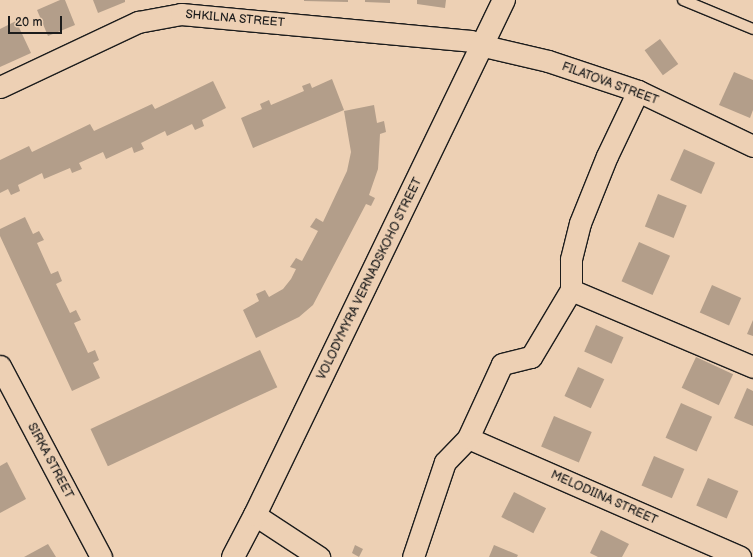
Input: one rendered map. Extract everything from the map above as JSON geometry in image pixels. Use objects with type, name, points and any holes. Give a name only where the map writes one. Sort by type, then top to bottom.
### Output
[{"type":"street","name":"VOLODYMYRA VERNADSKOHO STREET","points":[[233,557],[255,515],[484,46],[504,0]]},
{"type":"street","name":"SHKILNA STREET","points":[[0,87],[138,22],[181,14],[471,41],[484,46]]},
{"type":"street","name":"FILATOVA STREET","points":[[484,46],[548,61],[638,91],[753,146]]},
{"type":"street","points":[[413,557],[445,462],[468,438],[502,364],[531,357],[571,290],[571,259],[580,223],[604,162],[638,91]]},
{"type":"street","points":[[571,290],[753,367]]},
{"type":"street","name":"SIRKA STREET","points":[[0,366],[101,557]]},
{"type":"street","name":"MELODIINA STREET","points":[[468,438],[740,557]]},
{"type":"street","points":[[255,515],[320,557]]},
{"type":"lane","points":[[683,0],[753,29]]},
{"type":"building","points":[[60,0],[65,0],[75,25],[48,36],[37,10]]},
{"type":"building","points":[[93,0],[125,0],[125,2],[98,13]]},
{"type":"building","points":[[348,0],[348,2],[304,1]]},
{"type":"building","points":[[365,0],[390,0],[390,3],[365,2]]},
{"type":"building","points":[[417,0],[446,0],[445,8],[417,4]]},
{"type":"building","points":[[16,21],[31,53],[0,67],[0,29]]},
{"type":"building","points":[[660,39],[678,64],[663,75],[645,50]]},
{"type":"building","points":[[734,72],[753,80],[753,110],[750,118],[719,105]]},
{"type":"building","points":[[332,79],[344,110],[253,148],[241,118],[262,109],[260,104],[269,100],[271,105],[304,91],[302,86],[310,83],[312,88]]},
{"type":"building","points":[[213,81],[226,108],[202,120],[204,126],[195,130],[192,124],[167,136],[165,131],[141,143],[144,149],[134,153],[132,147],[106,159],[103,152],[79,163],[82,169],[72,173],[70,168],[44,179],[42,173],[18,185],[20,191],[11,195],[8,189],[0,193],[0,160],[29,146],[32,152],[90,124],[94,131],[152,104],[155,109]]},
{"type":"building","points":[[374,105],[377,123],[384,121],[386,132],[380,134],[378,169],[369,195],[375,198],[371,206],[366,204],[313,305],[299,317],[256,338],[243,310],[259,301],[256,294],[265,290],[269,297],[283,289],[291,279],[296,269],[290,267],[296,258],[302,261],[318,231],[310,227],[316,218],[323,222],[347,171],[351,152],[344,111]]},
{"type":"building","points":[[684,149],[715,163],[701,194],[670,180]]},
{"type":"building","points":[[658,194],[687,206],[674,238],[645,226]]},
{"type":"building","points":[[25,217],[33,234],[39,231],[44,240],[37,243],[51,274],[58,271],[62,281],[56,284],[70,313],[76,310],[81,320],[74,323],[88,353],[95,350],[99,360],[93,363],[100,378],[72,391],[0,236],[0,229]]},
{"type":"building","points":[[639,242],[670,256],[653,295],[622,281]]},
{"type":"building","points":[[712,285],[741,298],[729,325],[700,312]]},
{"type":"building","points":[[753,320],[753,336],[747,334]]},
{"type":"building","points":[[596,325],[623,337],[612,364],[584,351]]},
{"type":"building","points":[[260,350],[277,387],[108,466],[91,429]]},
{"type":"building","points":[[696,357],[733,374],[719,405],[682,388]]},
{"type":"building","points":[[578,367],[604,379],[591,408],[564,396]]},
{"type":"building","points":[[747,388],[753,391],[753,426],[734,418]]},
{"type":"building","points":[[681,403],[712,417],[697,452],[666,438]]},
{"type":"building","points":[[554,416],[592,432],[579,462],[541,446]]},
{"type":"building","points":[[654,456],[684,469],[672,498],[641,485]]},
{"type":"building","points":[[7,462],[26,499],[0,513],[0,466]]},
{"type":"building","points":[[708,478],[738,491],[727,519],[696,506]]},
{"type":"building","points":[[514,492],[546,508],[533,533],[501,517]]},
{"type":"building","points":[[601,530],[629,544],[622,557],[598,557],[590,553]]},
{"type":"building","points":[[48,544],[56,557],[24,557]]},
{"type":"building","points":[[355,545],[363,549],[359,557],[352,553]]},
{"type":"building","points":[[494,545],[518,555],[517,557],[489,557]]}]
